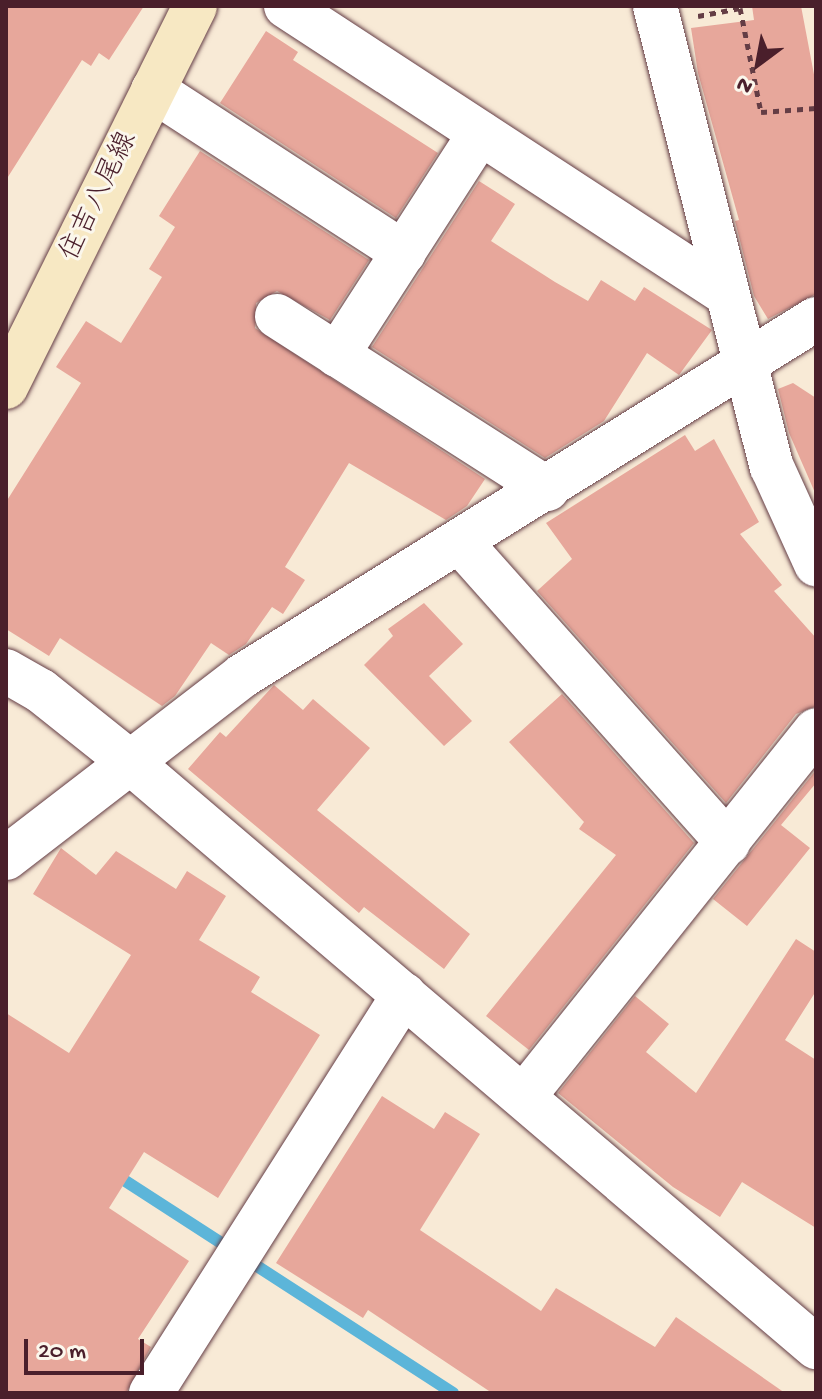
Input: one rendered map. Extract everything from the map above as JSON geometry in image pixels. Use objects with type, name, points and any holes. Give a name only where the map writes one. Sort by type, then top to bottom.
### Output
[{"type":"main road","name":"住吉八尾線","points":[[6,387],[195,6]]},
{"type":"street","points":[[286,6],[725,293]]},
{"type":"street","points":[[657,15],[725,293],[749,364],[772,467],[816,564]]},
{"type":"street","points":[[153,90],[404,253]]},
{"type":"street","points":[[337,355],[480,133]]},
{"type":"street","points":[[277,316],[547,489]]},
{"type":"street","points":[[6,858],[242,676],[749,364],[816,319]]},
{"type":"street","points":[[460,542],[728,843]]},
{"type":"street","points":[[6,671],[41,691],[130,762],[816,1347]]},
{"type":"street","points":[[524,1096],[816,730]]},
{"type":"street","points":[[151,1393],[404,994]]},
{"type":"path","points":[[657,15],[740,8],[761,112],[816,108]]},
{"type":"building","points":[[6,6],[144,6],[109,60],[99,53],[91,66],[82,60],[6,180]]},
{"type":"building","points":[[752,6],[801,6],[816,85],[816,294],[768,319],[754,296],[735,221],[739,220],[698,73],[691,28],[754,20]]},
{"type":"building","points":[[266,31],[298,52],[293,60],[438,153],[396,218],[220,103]]},
{"type":"building","points":[[200,151],[369,260],[330,320],[277,291],[256,303],[255,328],[485,479],[467,506],[446,520],[349,463],[285,567],[305,580],[283,614],[272,607],[246,644],[229,655],[211,643],[175,696],[162,706],[60,638],[49,656],[6,629],[6,502],[81,383],[56,367],[86,321],[121,343],[162,277],[149,269],[175,227],[159,216]]},
{"type":"building","points":[[479,181],[515,204],[491,241],[555,282],[588,301],[601,280],[635,301],[644,287],[712,330],[679,375],[647,353],[604,421],[545,458],[372,347]]},
{"type":"building","points":[[793,383],[816,398],[816,495],[789,433],[778,389]]},
{"type":"building","points":[[685,435],[695,451],[714,439],[759,522],[740,534],[782,585],[774,591],[816,638],[816,706],[796,714],[726,803],[537,591],[572,559],[546,523]]},
{"type":"building","points":[[424,603],[463,644],[429,676],[472,721],[444,746],[364,665],[393,636],[388,629]]},
{"type":"building","points":[[274,685],[303,710],[313,699],[370,748],[317,810],[470,934],[444,969],[364,907],[359,913],[188,769],[220,732],[226,737]]},
{"type":"building","points":[[562,694],[694,843],[529,1050],[486,1016],[616,855],[579,829],[584,822],[509,742]]},
{"type":"building","points":[[816,770],[816,783],[781,825],[810,848],[747,926],[713,899]]},
{"type":"building","points":[[61,848],[96,875],[116,851],[176,889],[187,871],[226,896],[199,940],[260,977],[251,992],[320,1035],[218,1198],[144,1152],[109,1208],[189,1261],[138,1339],[151,1347],[126,1393],[6,1393],[6,1013],[69,1053],[131,955],[33,894]]},
{"type":"building","points":[[796,939],[816,952],[816,991],[785,1040],[816,1060],[816,1228],[742,1182],[720,1217],[673,1187],[558,1093],[635,996],[669,1024],[646,1052],[696,1093]]},
{"type":"building","points":[[382,1096],[434,1129],[445,1112],[480,1134],[420,1230],[541,1311],[556,1288],[655,1347],[676,1317],[785,1393],[492,1393],[368,1310],[363,1318],[276,1263]]},
{"type":"waterway","points":[[113,1173],[453,1393]]}]
